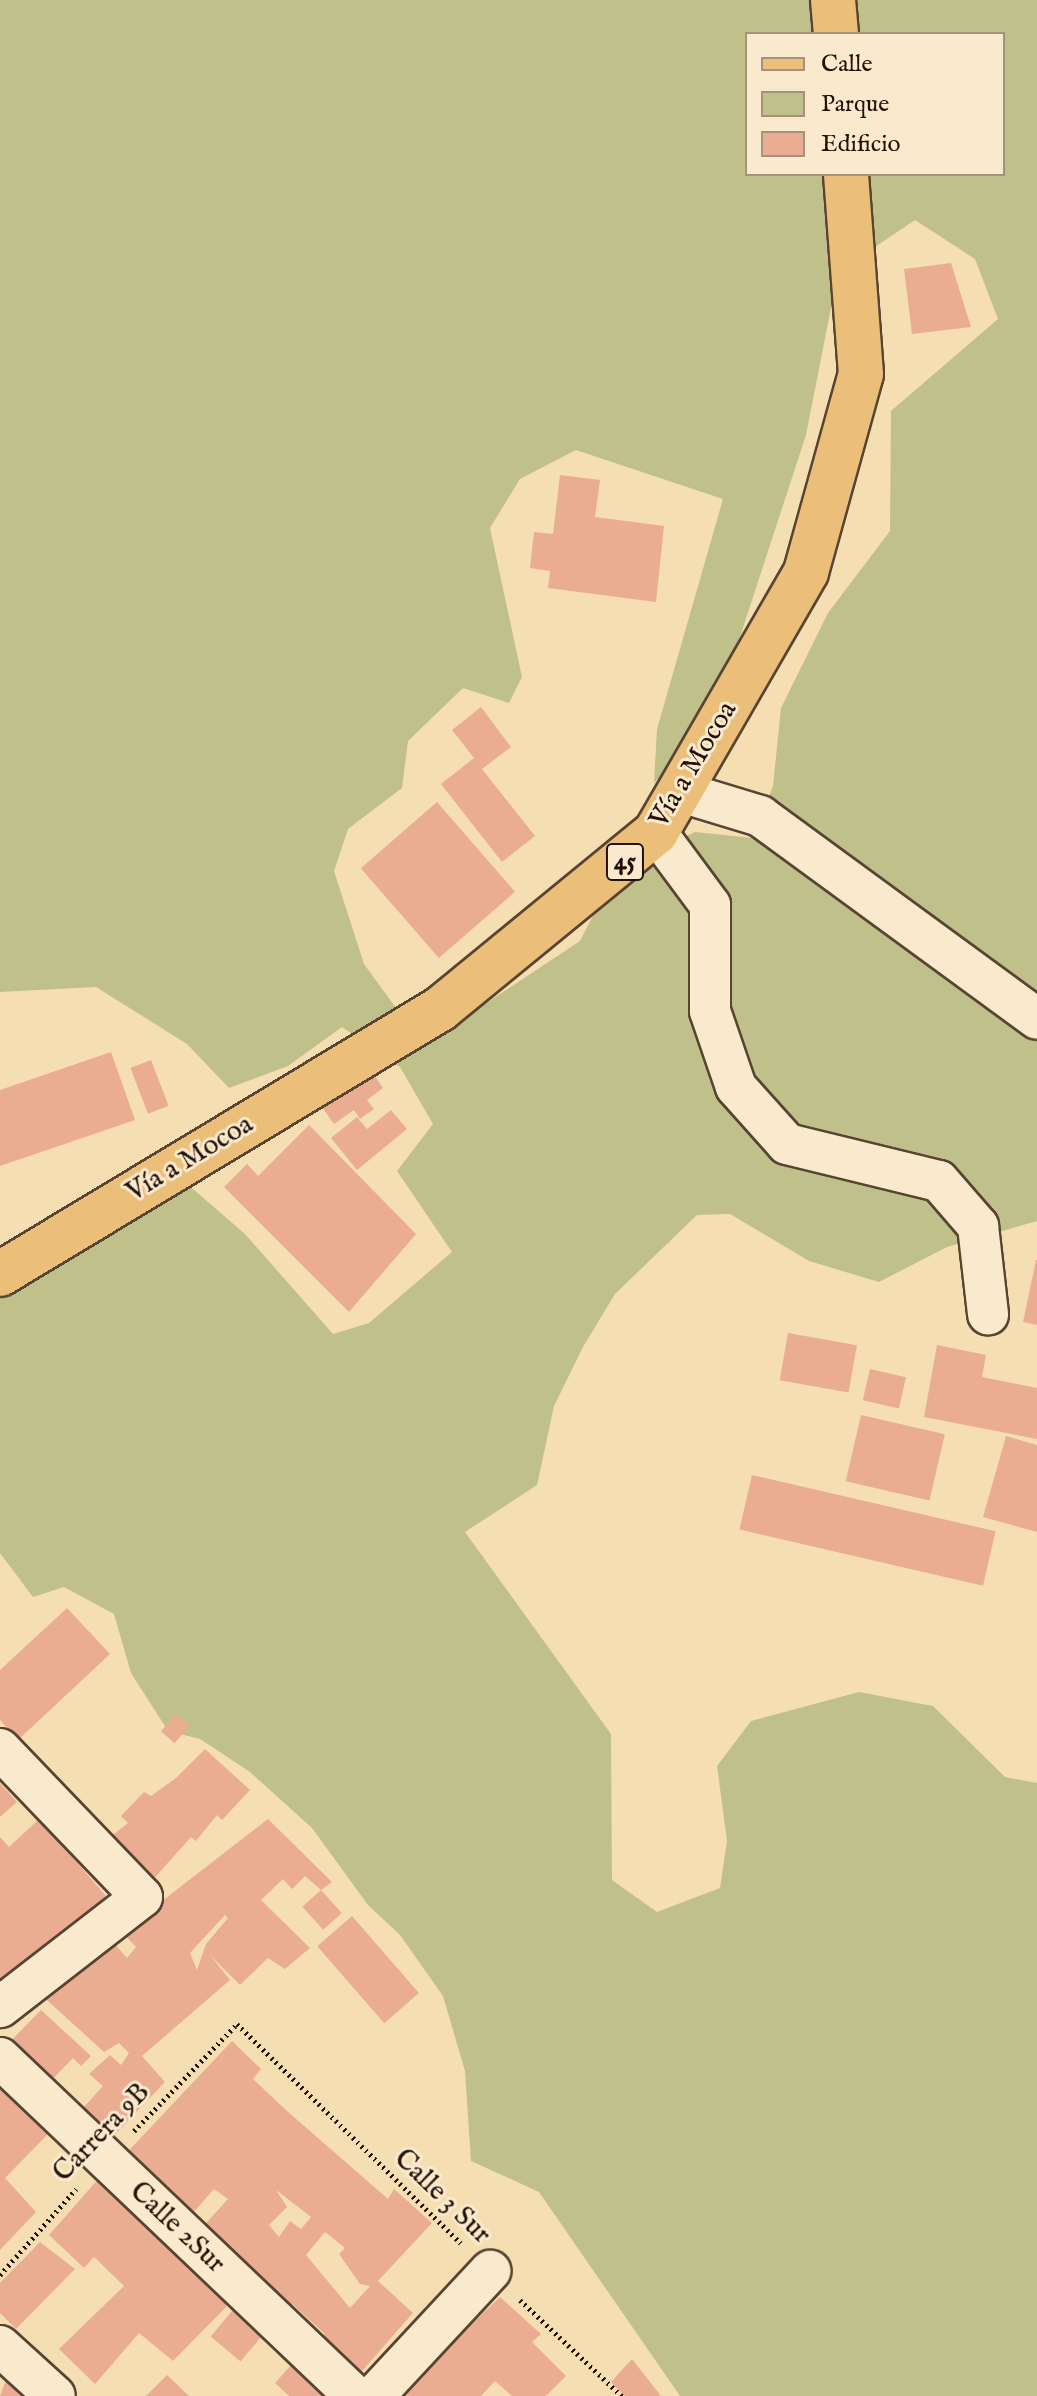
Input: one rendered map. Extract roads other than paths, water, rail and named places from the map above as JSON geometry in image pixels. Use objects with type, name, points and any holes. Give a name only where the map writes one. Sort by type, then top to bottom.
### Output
[{"type":"main road","points":[[833,0],[836,32]]},
{"type":"main road","name":"Vía a Mocoa","points":[[0,1274],[440,1009],[656,832],[806,572],[861,374],[846,176]]},
{"type":"street","points":[[681,792],[760,816],[1037,1019]]},
{"type":"street","points":[[656,832],[710,905],[710,1011],[736,1087],[787,1144],[939,1181],[978,1226],[988,1314]]},
{"type":"street","points":[[0,1749],[142,1897],[0,2007]]},
{"type":"street","name":"Calle 2Sur","points":[[0,2058],[355,2396]]},
{"type":"street","points":[[374,2396],[490,2271]]},
{"type":"street","points":[[0,2346],[55,2396]]}]
